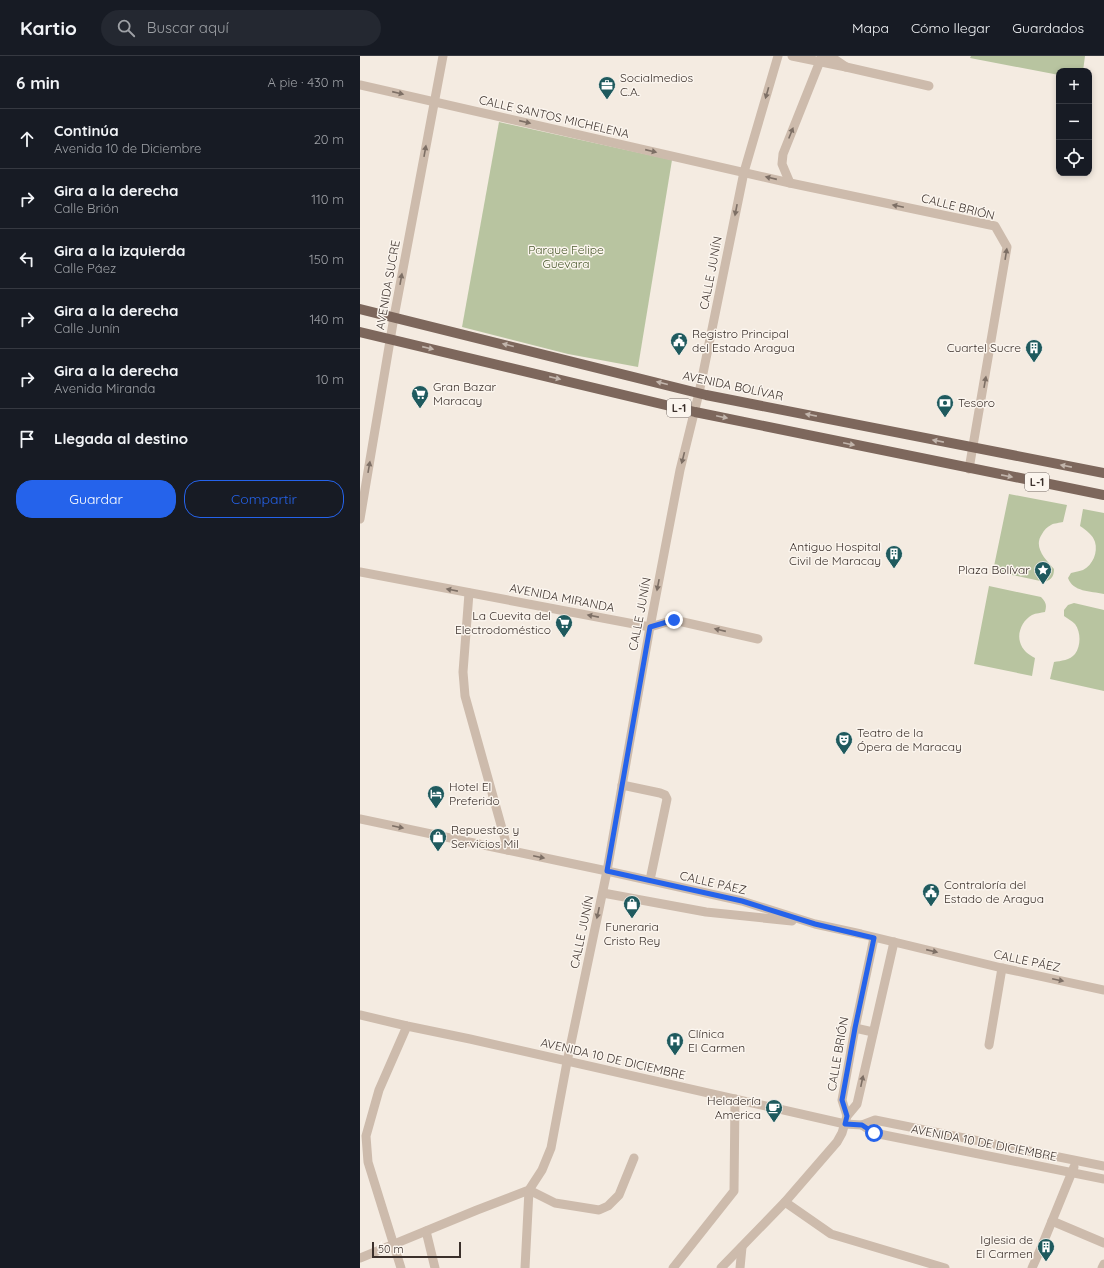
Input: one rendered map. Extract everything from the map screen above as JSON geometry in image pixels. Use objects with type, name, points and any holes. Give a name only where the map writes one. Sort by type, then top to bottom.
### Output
[{"type":"main road","name":"AVENIDA BOLÍVAR","points":[[360,309],[700,393],[1104,473]]},
{"type":"main road","name":"L-1","points":[[360,332],[695,412],[1104,496]]},
{"type":"street","name":"AVENIDA SUCRE","points":[[360,519],[390,339],[443,56]]},
{"type":"street","name":"CALLE JUNÍN","points":[[528,1190],[542,1170],[551,1148],[567,1062],[607,871],[650,627],[680,470],[700,393],[744,172],[778,56]]},
{"type":"street","points":[[792,56],[820,59],[846,68],[929,86]]},
{"type":"street","points":[[830,56],[846,68]]},
{"type":"street","points":[[790,182],[782,164],[783,154],[820,59]]},
{"type":"street","name":"CALLE SANTOS MICHELENA","points":[[360,85],[744,172]]},
{"type":"street","name":"CALLE BRIÓN","points":[[744,172],[995,226],[1007,247],[969,469]]},
{"type":"street","name":"AVENIDA MIRANDA","points":[[360,572],[650,627],[674,620],[758,639]]},
{"type":"street","points":[[469,593],[463,672],[465,696],[508,850]]},
{"type":"street","points":[[622,785],[660,793],[665,795],[667,799],[650,880]]},
{"type":"street","name":"CALLE PÁEZ","points":[[360,819],[650,880],[742,901],[815,924],[1002,968],[1104,990]]},
{"type":"street","points":[[603,892],[706,912],[815,924]]},
{"type":"street","name":"CALLE BRIÓN","points":[[846,1120],[842,1100],[874,938]]},
{"type":"street","points":[[721,1268],[784,1202],[837,1142],[846,1120],[857,1104],[894,942]]},
{"type":"street","points":[[989,1045],[1002,968]]},
{"type":"street","name":"AVENIDA 10 DE DICIEMBRE","points":[[360,1015],[735,1099],[846,1120],[862,1125],[874,1133],[1104,1179]]},
{"type":"street","points":[[401,1268],[368,1162],[366,1136],[379,1090],[407,1026]]},
{"type":"street","points":[[855,1028],[873,1032]]},
{"type":"street","points":[[673,1268],[734,1191],[735,1099]]},
{"type":"street","name":"AVENIDA 10 DE DICIEMBRE","points":[[862,1125],[875,1120],[1104,1166]]},
{"type":"street","points":[[360,1258],[528,1190],[556,1203],[599,1210],[608,1206],[619,1195],[634,1158]]},
{"type":"street","points":[[1032,1268],[1072,1173],[1076,1160]]},
{"type":"street","points":[[525,1268],[528,1190]]},
{"type":"street","points":[[784,1202],[831,1234],[945,1268]]},
{"type":"street","points":[[1052,1221],[1104,1243]]},
{"type":"street","points":[[426,1231],[435,1268]]},
{"type":"street","points":[[740,1268],[742,1247]]},
{"type":"street","points":[[1102,1268],[1104,1264]]},
{"type":"green space","points":[[971,56],[1085,56],[1083,68],[1056,68],[1056,74],[970,58]]},
{"type":"green space","name":"Parque Felipe Guevara","points":[[499,122],[672,160],[638,367],[568,354],[462,327]]},
{"type":"green space","points":[[1009,494],[1067,505],[1063,522],[1048,527],[1040,539],[1039,548],[1041,553],[1054,569],[1054,574],[1052,577],[1045,582],[993,571]]},
{"type":"green space","points":[[1083,509],[1104,513],[1104,594],[1078,588],[1070,583],[1068,578],[1071,573],[1083,570],[1090,565],[1096,550],[1093,537],[1080,526]]},
{"type":"green space","points":[[989,586],[1041,597],[1045,602],[1045,612],[1034,614],[1029,617],[1019,634],[1020,642],[1024,650],[1035,658],[1032,676],[974,664]]},
{"type":"green space","points":[[1074,603],[1104,610],[1104,691],[1050,679],[1054,662],[1071,658],[1077,651],[1079,635],[1077,627],[1064,616],[1064,610],[1068,605]]},
{"type":"place","name":"Socialmedios C.A.","points":[[607,100]]},
{"type":"place","name":"Registro Principal del Estado Aragua","points":[[679,356]]},
{"type":"place","name":"Cuartel Sucre","points":[[1034,363]]},
{"type":"place","name":"Gran Bazar Maracay","points":[[420,409]]},
{"type":"place","name":"Tesoro","points":[[945,418]]},
{"type":"place","name":"Antiguo Hospital Civil de Maracay","points":[[894,569]]},
{"type":"place","name":"Plaza Bolívar","points":[[1043,585]]},
{"type":"place","name":"La Cuevita del Electrodoméstico","points":[[564,638]]},
{"type":"place","name":"Teatro de la Ópera de Maracay","points":[[844,755]]},
{"type":"place","name":"Hotel El Preferido","points":[[436,809]]},
{"type":"place","name":"Repuestos y Servicios Mil","points":[[438,852]]},
{"type":"place","name":"Contraloría del Estado de Aragua","points":[[931,907]]},
{"type":"place","name":"Funeraria Cristo Rey","points":[[632,919]]},
{"type":"place","name":"Clínica El Carmen","points":[[675,1056]]},
{"type":"place","name":"Heladería America","points":[[774,1123]]},
{"type":"place","name":"Iglesia de El Carmen","points":[[1046,1262]]},
{"type":"route","points":[[674,620],[650,627],[607,871],[742,901],[815,924],[874,938],[842,1100],[847,1116],[845,1124],[862,1125],[874,1133]]}]
